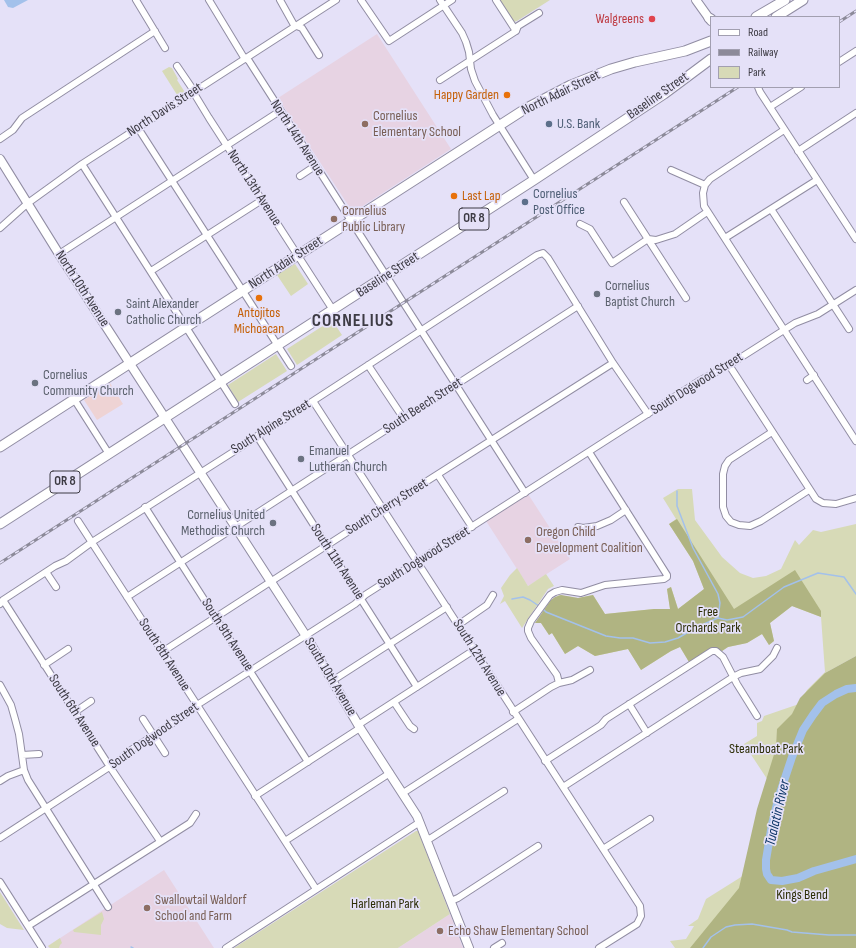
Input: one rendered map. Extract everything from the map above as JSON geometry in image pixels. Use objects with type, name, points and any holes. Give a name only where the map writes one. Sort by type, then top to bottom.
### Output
[{"type":"highway","points":[[758,16],[785,0]]},
{"type":"highway","points":[[778,16],[803,0]]},
{"type":"highway","points":[[763,16],[776,5]]},
{"type":"highway","name":"North Adair Street","points":[[0,447],[499,125],[546,98],[595,75],[635,62],[686,51],[710,41]]},
{"type":"highway","name":"Baseline Street","points":[[0,524],[534,180],[664,94],[710,58]]},
{"type":"main road","points":[[696,0],[710,19]]},
{"type":"main road","name":"North 10th Avenue","points":[[0,159],[59,254],[166,418]]},
{"type":"main road","name":"South 10th Avenue","points":[[166,418],[306,636],[332,681],[420,822],[469,948]]},
{"type":"street","points":[[136,0],[164,48]]},
{"type":"street","name":"North 14th Avenue","points":[[209,0],[245,59],[249,61],[525,493]]},
{"type":"street","points":[[280,0],[293,23],[302,28],[319,55]]},
{"type":"street","name":"North Davis Street","points":[[0,228],[28,203],[82,164],[336,0]]},
{"type":"street","points":[[361,0],[389,41],[442,3],[452,0]]},
{"type":"street","points":[[496,0],[516,31]]},
{"type":"street","points":[[442,3],[466,42],[469,52],[470,69],[475,81],[499,125],[534,180]]},
{"type":"street","points":[[440,80],[516,31],[518,26],[539,13]]},
{"type":"street","points":[[0,139],[13,130],[22,118],[155,31]]},
{"type":"street","points":[[840,61],[856,51]]},
{"type":"street","name":"North 13th Avenue","points":[[177,66],[192,88],[226,146],[333,310]]},
{"type":"street","points":[[770,107],[799,88]]},
{"type":"street","points":[[759,90],[817,180],[853,229],[856,239]]},
{"type":"street","points":[[59,254],[280,111]]},
{"type":"street","points":[[798,150],[856,113]]},
{"type":"street","points":[[138,128],[291,366]]},
{"type":"street","points":[[784,130],[715,174],[705,185],[703,201],[707,212],[856,441]]},
{"type":"street","points":[[82,164],[235,404]]},
{"type":"street","points":[[300,176],[315,166]]},
{"type":"street","points":[[671,170],[705,185]]},
{"type":"street","points":[[725,238],[817,180]]},
{"type":"street","points":[[151,272],[262,200]]},
{"type":"street","points":[[624,202],[686,298]]},
{"type":"street","points":[[771,209],[849,329]]},
{"type":"street","points":[[580,224],[590,229],[612,264],[648,239],[656,240],[675,234],[707,212]]},
{"type":"street","name":"South Alpine Street","points":[[2,602],[144,508],[537,255],[543,253],[548,258],[578,306]]},
{"type":"street","name":"South Dogwood Street","points":[[0,838],[110,767],[131,750],[182,717],[197,705],[306,636],[417,562],[588,452],[699,381],[801,320],[818,314],[856,290]]},
{"type":"street","points":[[578,306],[613,363],[648,414]]},
{"type":"street","name":"South Beech Street","points":[[127,597],[578,306]]},
{"type":"street","name":"South Cherry Street","points":[[162,652],[613,363]]},
{"type":"street","points":[[729,364],[816,499],[822,502],[836,504],[856,498]]},
{"type":"street","points":[[368,365],[404,419]]},
{"type":"street","points":[[807,380],[814,376]]},
{"type":"street","points":[[74,398],[109,454]]},
{"type":"street","name":"South 12th Avenue","points":[[312,401],[640,906],[641,916],[637,924],[599,948]]},
{"type":"street","points":[[839,428],[845,424]]},
{"type":"street","points":[[772,432],[729,460],[725,466],[723,474],[723,507],[726,516],[731,522],[739,525],[750,526],[761,521],[809,490]]},
{"type":"street","name":"South 11th Avenue","points":[[257,436],[417,687]]},
{"type":"street","points":[[559,683],[557,675],[531,638],[528,631],[536,614],[552,593],[562,590],[581,593],[599,586],[660,580],[667,577],[665,571],[588,452]]},
{"type":"street","points":[[438,475],[472,527]]},
{"type":"street","name":"South 9th Avenue","points":[[144,508],[308,762]]},
{"type":"street","points":[[578,527],[583,528],[597,526],[611,520],[626,510]]},
{"type":"street","name":"South 8th Avenue","points":[[78,521],[316,890]]},
{"type":"street","points":[[46,572],[56,587]]},
{"type":"street","points":[[458,625],[487,606],[492,595]]},
{"type":"street","name":"South 6th Avenue","points":[[2,602],[160,841]]},
{"type":"street","points":[[332,681],[447,607]]},
{"type":"street","points":[[563,787],[733,677],[741,673],[760,669],[773,656],[777,648]]},
{"type":"street","points":[[44,665],[68,649]]},
{"type":"street","points":[[255,796],[474,650]]},
{"type":"street","points":[[545,761],[600,725],[606,719],[709,652],[716,651],[723,656],[733,677],[757,716]]},
{"type":"street","points":[[513,712],[551,687],[559,683],[572,680],[590,670]]},
{"type":"street","points":[[0,685],[11,705],[24,770],[31,785],[108,907]]},
{"type":"street","points":[[75,712],[91,701]]},
{"type":"street","points":[[394,702],[410,726],[414,729]]},
{"type":"street","points":[[629,704],[647,733]]},
{"type":"street","points":[[143,719],[165,752]]},
{"type":"street","points":[[403,793],[518,719]]},
{"type":"street","points":[[22,755],[38,754]]},
{"type":"street","points":[[0,781],[8,776],[24,770]]},
{"type":"street","points":[[285,841],[390,774]]},
{"type":"street","points":[[427,839],[431,838],[504,791]]},
{"type":"street","points":[[28,926],[190,823],[196,814]]},
{"type":"street","points":[[603,849],[650,819]]},
{"type":"street","points":[[226,948],[420,822]]},
{"type":"street","points":[[451,901],[458,898],[538,846]]},
{"type":"street","points":[[0,882],[42,948]]},
{"type":"street","points":[[494,948],[502,943]]},
{"type":"shaded area","name":"Cornelius Elementary School","points":[[377,34],[451,149],[355,211],[352,211],[278,98]]},
{"type":"shaded area","points":[[110,383],[123,404],[97,420],[84,400]]},
{"type":"shaded area","name":"Oregon Child Development Coalition","points":[[528,494],[570,559],[528,586],[486,521]]},
{"type":"shaded area","name":"Swallowtail Waldorf School and Farm","points":[[164,870],[214,948],[49,948],[48,946]]},
{"type":"shaded area","name":"Echo Shaw Elementary School","points":[[450,914],[463,948],[398,948]]},
{"type":"green space","points":[[498,0],[550,0],[514,22],[511,20]]},
{"type":"green space","points":[[169,67],[172,68],[178,79],[177,80],[186,94],[179,98],[162,71]]},
{"type":"green space","points":[[295,264],[308,284],[291,296],[277,275]]},
{"type":"green space","points":[[332,320],[342,335],[297,365],[287,349]]},
{"type":"green space","points":[[276,354],[287,371],[238,402],[228,385]]},
{"type":"green space","name":"Steamboat Park","points":[[678,489],[692,489],[695,520],[722,557],[740,573],[753,578],[766,576],[781,569],[795,540],[799,545],[813,530],[821,532],[856,524],[856,656],[825,673],[856,948],[675,948],[670,941],[686,939],[694,926],[688,926],[698,919],[706,899],[757,867],[777,794],[744,744],[757,736],[757,723],[762,721],[764,716],[799,704],[807,690],[825,672],[821,617],[792,606],[770,623],[774,641],[769,645],[762,634],[747,643],[728,647],[722,651],[715,648],[709,649],[689,662],[680,647],[641,670],[628,649],[595,656],[578,646],[565,654],[552,633],[549,635],[541,623],[535,623],[550,601],[559,595],[578,598],[593,595],[605,614],[654,609],[670,609],[667,589],[671,587],[678,609],[704,589],[693,561],[669,524],[676,519],[663,498]]},
{"type":"green space","name":"Free Orchards Park","points":[[677,519],[734,609],[795,570],[821,611],[821,617],[792,606],[770,623],[774,641],[769,645],[762,634],[747,643],[728,647],[722,651],[715,648],[709,649],[689,662],[680,647],[641,670],[628,649],[595,656],[578,646],[565,654],[552,633],[549,635],[541,623],[535,623],[551,600],[561,595],[578,598],[593,595],[605,614],[654,609],[670,609],[667,589],[671,587],[678,609],[704,589],[693,561],[669,524]]},
{"type":"green space","points":[[517,568],[528,586],[546,574],[554,586],[548,589],[522,628],[505,601],[500,604],[504,596],[501,588]]},
{"type":"green space","name":"Kings Bend","points":[[856,656],[856,948],[690,948],[739,888],[757,809],[776,748],[777,729],[792,714],[800,698],[825,673]]},
{"type":"green space","name":"Harleman Park","points":[[418,831],[450,914],[398,948],[234,948]]},
{"type":"green space","points":[[0,892],[24,930],[7,928],[0,924]]},
{"type":"green space","points":[[102,912],[104,919],[101,925],[101,935],[74,932],[73,930]]},
{"type":"green space","points":[[60,938],[62,943],[59,948],[50,948],[48,946]]},
{"type":"water","points":[[4,0],[28,0],[13,8],[8,7]]},
{"type":"waterway","points":[[677,491],[677,506],[693,548],[718,594],[720,603],[718,618]]},
{"type":"waterway","points":[[542,608],[546,612],[606,636],[633,638],[650,643],[665,642],[678,638],[697,627],[718,618],[727,620],[743,617],[784,587],[818,573],[844,577],[856,594]]},
{"type":"waterway","points":[[512,599],[523,597],[539,606]]},
{"type":"waterway","name":"Tualatin River","points":[[856,688],[847,689],[822,703],[803,730],[779,796],[772,824],[766,869],[771,880],[782,881],[798,878],[814,871],[856,859]]},
{"type":"waterway","points":[[703,948],[711,937],[726,927],[735,925],[752,924],[792,932],[829,935],[856,935]]},
{"type":"railway","points":[[840,21],[856,11]]},
{"type":"railway","points":[[0,563],[736,88]]},
{"type":"place","name":"Walgreens","points":[[652,19]]},
{"type":"place","name":"Happy Garden","points":[[507,95]]},
{"type":"place","name":"Cornelius Elementary School","points":[[365,124]]},
{"type":"place","name":"U.S. Bank","points":[[549,124]]},
{"type":"place","name":"Last Lap","points":[[454,196]]},
{"type":"place","name":"Cornelius Post Office","points":[[525,202]]},
{"type":"place","name":"Cornelius Public Library","points":[[334,219]]},
{"type":"place","name":"Cornelius Baptist Church","points":[[597,294]]},
{"type":"place","name":"Antojitos Michoacan","points":[[259,298]]},
{"type":"place","name":"Saint Alexander Catholic Church","points":[[118,312]]},
{"type":"place","name":"Cornelius Community Church","points":[[35,383]]},
{"type":"place","name":"Emanuel Lutheran Church","points":[[301,459]]},
{"type":"place","name":"Cornelius United Methodist Church","points":[[273,523]]},
{"type":"place","name":"Oregon Child Development Coalition","points":[[528,540]]},
{"type":"place","name":"Swallowtail Waldorf School and Farm","points":[[147,908]]},
{"type":"place","name":"Echo Shaw Elementary School","points":[[440,931]]},
{"type":"district","name":"CORNELIUS","points":[[353,321]]}]
